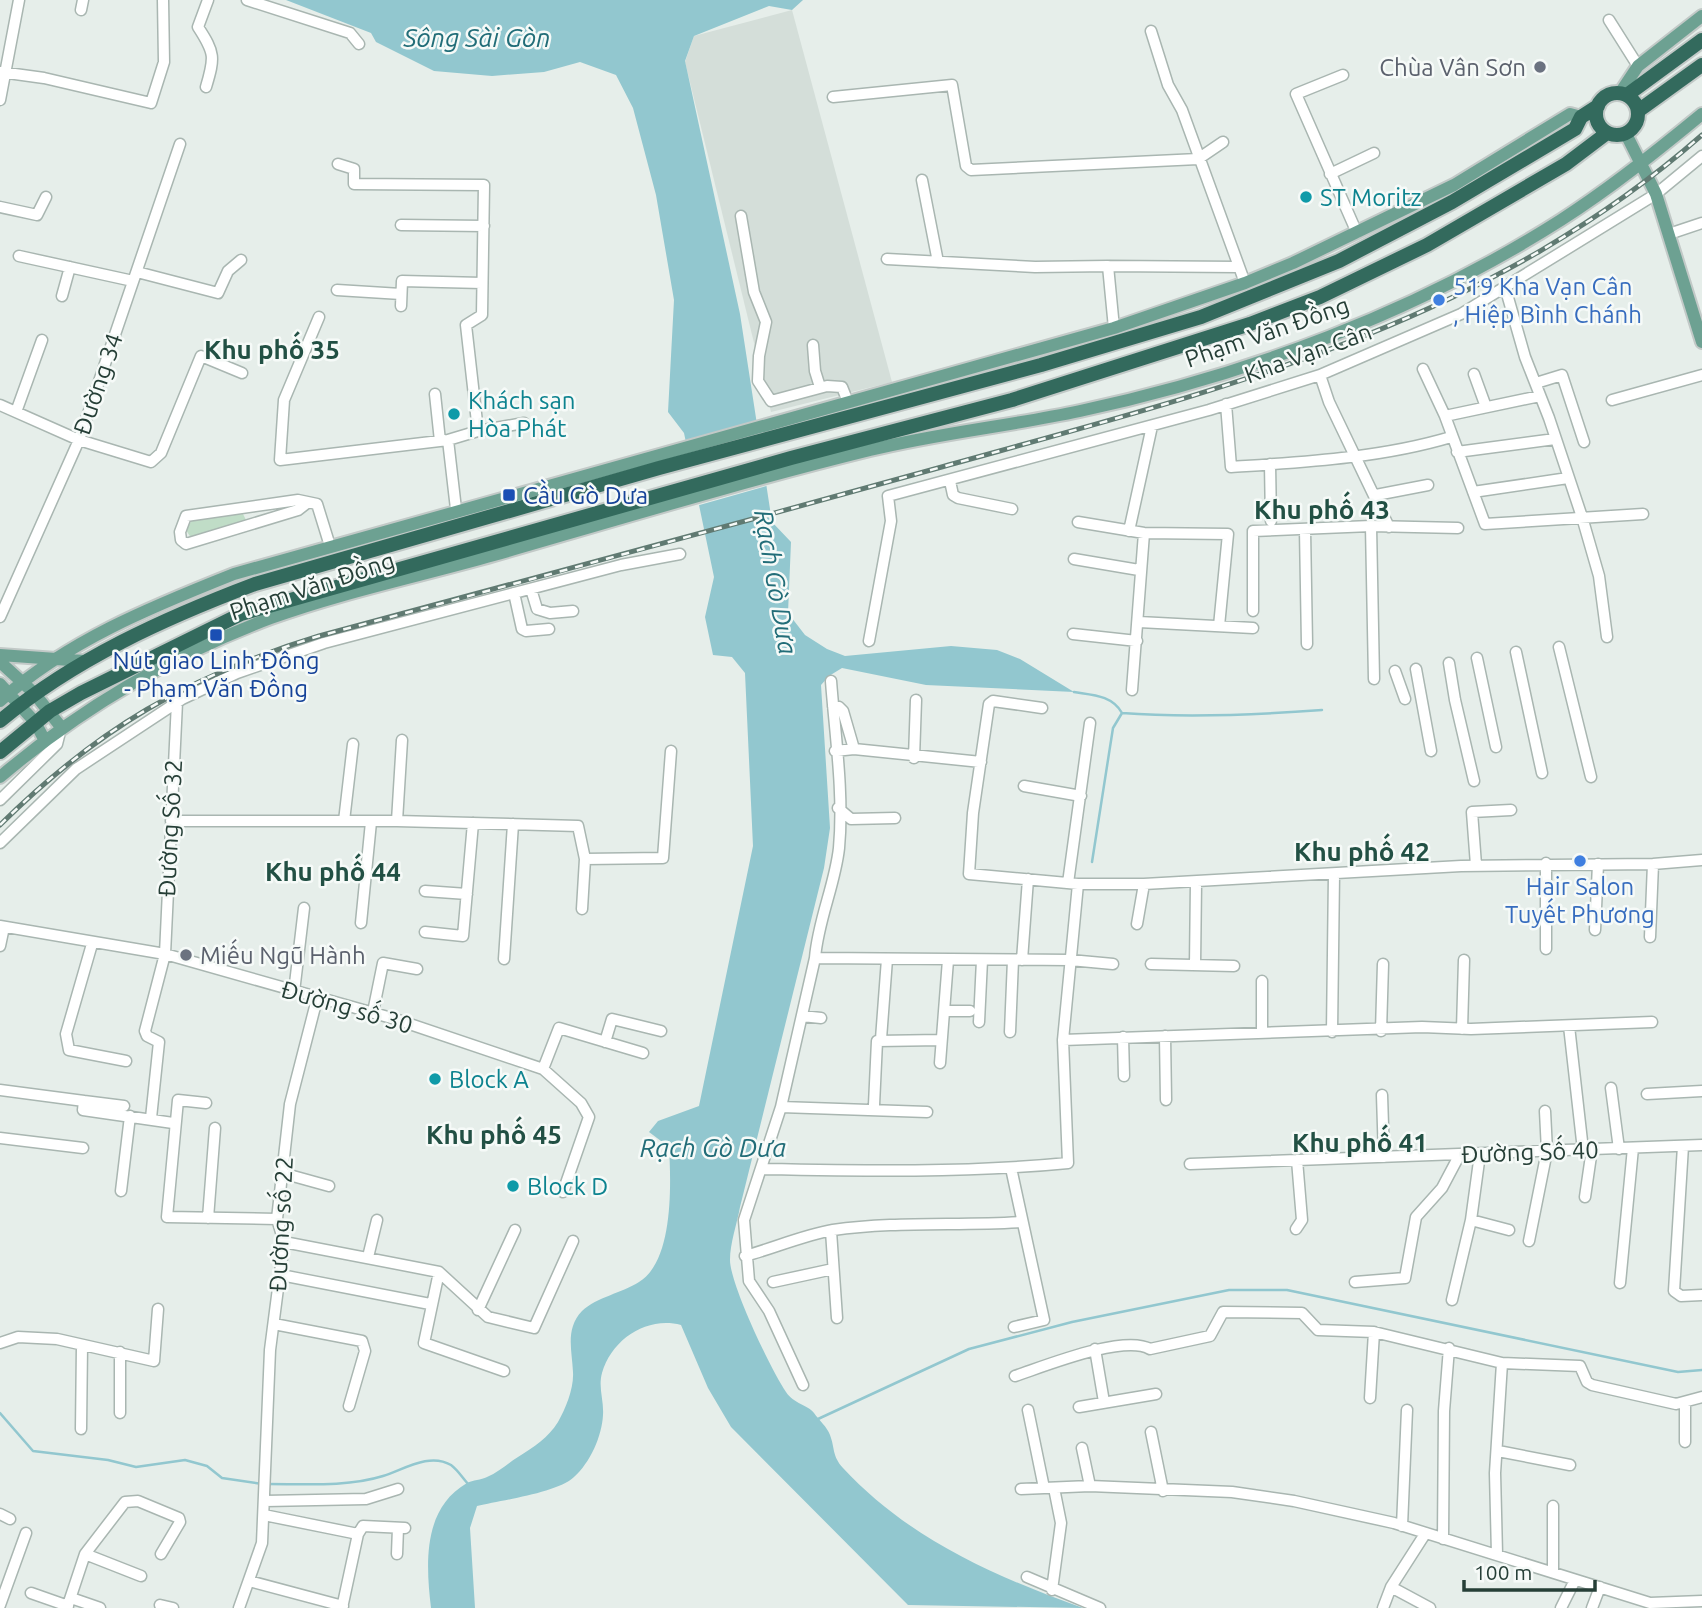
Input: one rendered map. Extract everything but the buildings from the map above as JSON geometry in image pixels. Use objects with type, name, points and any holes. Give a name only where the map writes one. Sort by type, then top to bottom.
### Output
[{"type":"highway","points":[[1702,40],[1623,94],[1604,97],[1598,106],[1598,123],[1607,133],[1615,136],[1626,134],[1636,124],[1638,111],[1702,65]]},
{"type":"highway","points":[[1623,94],[1638,111]]},
{"type":"highway","name":"Phạm Văn Đồng","points":[[783,427],[1122,342],[1270,290],[1339,261],[1452,202],[1575,129],[1581,117],[1598,106]]},
{"type":"highway","name":"Phạm Văn Đồng","points":[[793,463],[817,452],[1100,374],[1250,324],[1320,297],[1482,215],[1566,164],[1607,133]]},
{"type":"highway","points":[[657,462],[783,427]]},
{"type":"highway","name":"Phạm Văn Đồng","points":[[0,721],[34,693],[84,661],[201,604],[336,558],[657,462]]},
{"type":"highway","points":[[668,499],[793,463]]},
{"type":"highway","name":"Phạm Văn Đồng","points":[[0,752],[50,711],[242,614],[668,499]]},
{"type":"main road","points":[[1623,94],[1638,66],[1702,16]]},
{"type":"main road","name":"Phạm Văn Đồng","points":[[783,427],[848,402],[1114,328],[1245,283],[1357,233],[1454,185],[1570,114],[1581,117]]},
{"type":"main road","name":"Phạm Văn Đồng","points":[[793,463],[1078,411],[1188,383],[1373,320],[1512,249],[1562,219],[1643,163],[1702,114]]},
{"type":"main road","points":[[1626,134],[1643,163],[1656,194],[1702,342]]},
{"type":"main road","points":[[817,452],[867,451]]},
{"type":"main road","name":"Phạm Văn Đồng","points":[[3,692],[131,616],[234,574],[456,509],[657,462]]},
{"type":"main road","name":"Phạm Văn Đồng","points":[[0,777],[50,741],[61,727],[166,664],[270,619],[668,499]]},
{"type":"main road","points":[[234,574],[244,588]]},
{"type":"main road","points":[[0,655],[84,661]]},
{"type":"main road","points":[[0,662],[34,693],[61,727]]},
{"type":"main road","points":[[3,692],[20,704],[50,741]]},
{"type":"street","points":[[0,100],[19,0]]},
{"type":"street","points":[[3,73],[44,78],[152,103],[164,62],[163,0]]},
{"type":"street","points":[[206,87],[214,60],[210,46],[198,27],[208,0]]},
{"type":"street","points":[[247,0],[350,33],[359,44]]},
{"type":"street","points":[[1609,20],[1638,66]]},
{"type":"street","points":[[1151,31],[1245,283]]},
{"type":"street","points":[[1343,75],[1296,94],[1357,233]]},
{"type":"street","points":[[833,97],[952,85],[966,166],[971,170],[1198,159],[1223,142]]},
{"type":"street","name":"Đường 34","points":[[0,617],[79,440],[180,144]]},
{"type":"street","points":[[1330,174],[1374,153]]},
{"type":"street","name":"Kha Vạn Cân","points":[[869,641],[891,522],[888,496],[1152,426],[1320,375],[1461,313],[1628,208],[1656,194],[1702,156]]},
{"type":"street","points":[[338,164],[354,169],[354,184],[484,185],[482,315],[466,325],[478,431]]},
{"type":"street","points":[[922,180],[939,262]]},
{"type":"street","points":[[0,207],[37,215],[46,197]]},
{"type":"street","points":[[741,216],[754,292],[766,322],[759,356],[758,382],[771,401],[820,387],[842,387],[848,402]]},
{"type":"street","points":[[1669,234],[1702,223]]},
{"type":"street","points":[[401,225],[484,226]]},
{"type":"street","points":[[19,256],[218,293],[228,271],[241,260]]},
{"type":"street","points":[[887,259],[1238,267]]},
{"type":"street","points":[[1108,266],[1114,328]]},
{"type":"street","points":[[62,296],[70,267]]},
{"type":"street","points":[[401,306],[402,281],[482,283]]},
{"type":"street","points":[[1505,287],[1525,357],[1582,517],[1599,576],[1607,637]]},
{"type":"street","points":[[337,290],[401,294]]},
{"type":"street","points":[[319,317],[284,400],[281,460],[444,440],[524,423]]},
{"type":"street","points":[[16,412],[41,340]]},
{"type":"street","points":[[813,345],[815,372],[820,387]]},
{"type":"street","points":[[0,405],[79,440],[151,461],[158,459],[201,356],[242,373]]},
{"type":"street","points":[[1423,369],[1485,524],[1643,514]]},
{"type":"street","points":[[1474,374],[1486,407]]},
{"type":"street","points":[[1320,375],[1329,402],[1376,495],[1389,527]]},
{"type":"street","points":[[1536,383],[1562,375],[1584,442]]},
{"type":"street","points":[[1612,400],[1702,376]]},
{"type":"street","points":[[435,394],[456,509]]},
{"type":"street","points":[[1444,416],[1540,396]]},
{"type":"street","points":[[1226,404],[1231,467],[1356,455],[1423,445],[1451,437]]},
{"type":"street","points":[[1129,531],[1152,426]]},
{"type":"street","points":[[1457,452],[1555,439]]},
{"type":"street","points":[[1270,464],[1270,521]]},
{"type":"street","points":[[1473,492],[1568,478]]},
{"type":"street","points":[[950,481],[953,495],[958,498],[1012,509]]},
{"type":"street","points":[[1376,495],[1428,485]]},
{"type":"street","points":[[307,503],[298,510],[203,540],[187,544],[181,540],[180,532],[186,516],[298,500],[317,504],[322,511],[330,546]]},
{"type":"street","points":[[1078,522],[1144,533],[1228,534],[1219,626]]},
{"type":"street","points":[[1371,526],[1374,679]]},
{"type":"street","points":[[1253,611],[1253,531],[1371,526],[1458,528]]},
{"type":"street","points":[[1304,530],[1307,644]]},
{"type":"street","points":[[1132,690],[1139,622],[1139,570],[1144,533]]},
{"type":"street","points":[[0,843],[76,769],[177,702],[237,673],[324,643],[621,565],[680,554]]},
{"type":"street","points":[[1074,559],[1139,570]]},
{"type":"street","points":[[531,589],[537,609],[543,612],[573,611]]},
{"type":"street","points":[[514,593],[522,629],[526,631],[549,628]]},
{"type":"street","points":[[1139,622],[1253,628]]},
{"type":"street","points":[[1073,634],[1137,641]]},
{"type":"street","points":[[1559,646],[1591,777]]},
{"type":"street","points":[[1517,652],[1542,773]]},
{"type":"street","points":[[1477,658],[1496,747]]},
{"type":"street","points":[[1449,663],[1474,780]]},
{"type":"street","points":[[1416,669],[1431,751]]},
{"type":"street","points":[[1395,671],[1405,699]]},
{"type":"street","points":[[803,1385],[769,1311],[749,1281],[744,1220],[781,1107],[815,958],[817,935],[835,873],[839,846],[831,681]]},
{"type":"street","points":[[914,758],[916,700]]},
{"type":"street","name":"Đường Số 32","points":[[151,1118],[159,1042],[147,1036],[145,1031],[165,954],[177,702]]},
{"type":"street","points":[[1042,708],[989,704],[969,874],[1073,884],[1144,884],[1476,865],[1653,864],[1702,860]]},
{"type":"street","points":[[833,706],[843,711],[854,749]]},
{"type":"street","points":[[0,800],[45,754],[50,741],[91,709]]},
{"type":"street","points":[[762,1169],[1011,1168],[1068,1163],[1063,1041],[1073,884],[1090,723]]},
{"type":"street","points":[[397,821],[402,740]]},
{"type":"street","points":[[344,821],[353,744]]},
{"type":"street","points":[[835,751],[854,749],[914,758],[981,762]]},
{"type":"street","points":[[584,859],[663,858],[671,751]]},
{"type":"street","points":[[1024,786],[1081,796]]},
{"type":"street","points":[[838,808],[852,819],[895,818]]},
{"type":"street","points":[[1476,865],[1472,812],[1511,810]]},
{"type":"street","points":[[171,821],[397,821],[578,826],[584,859],[582,909]]},
{"type":"street","points":[[361,923],[371,822]]},
{"type":"street","points":[[425,932],[463,936],[473,823]]},
{"type":"street","points":[[504,959],[513,824]]},
{"type":"street","points":[[1546,863],[1546,949]]},
{"type":"street","points":[[1595,930],[1598,864]]},
{"type":"street","points":[[1650,937],[1653,864]]},
{"type":"street","points":[[1332,1032],[1334,874]]},
{"type":"street","points":[[1010,1032],[1028,879]]},
{"type":"street","points":[[1195,965],[1196,883]]},
{"type":"street","points":[[1137,924],[1144,884]]},
{"type":"street","points":[[425,891],[467,894]]},
{"type":"street","points":[[294,992],[304,908]]},
{"type":"street","points":[[0,946],[2,926]]},
{"type":"street","name":"Đường số 30","points":[[2,926],[92,944],[165,954],[317,999],[373,1012],[543,1069],[581,1103],[589,1117],[563,1192]]},
{"type":"street","points":[[92,944],[66,1034],[69,1050],[126,1061]]},
{"type":"street","points":[[815,958],[1070,960],[1113,964]]},
{"type":"street","points":[[881,1040],[887,959]]},
{"type":"street","points":[[940,1063],[948,960]]},
{"type":"street","points":[[979,1022],[982,960]]},
{"type":"street","points":[[1462,1029],[1464,960]]},
{"type":"street","points":[[373,1012],[383,963],[416,969]]},
{"type":"street","points":[[1151,964],[1234,965]]},
{"type":"street","points":[[1381,1031],[1382,964]]},
{"type":"street","points":[[1262,981],[1262,1033]]},
{"type":"street","name":"Đường số 22","points":[[266,1497],[268,1391],[285,1242],[277,1219],[290,1104],[317,999]]},
{"type":"street","points":[[944,1012],[970,1011]]},
{"type":"street","points":[[802,1016],[821,1018]]},
{"type":"street","points":[[605,1042],[612,1019],[661,1031]]},
{"type":"street","points":[[1063,1041],[1123,1037],[1381,1031],[1422,1027],[1462,1029],[1652,1023]]},
{"type":"street","points":[[1569,1026],[1588,1150],[1584,1197]]},
{"type":"street","points":[[543,1069],[559,1028],[643,1053]]},
{"type":"street","points":[[1165,1036],[1166,1100]]},
{"type":"street","points":[[1123,1037],[1124,1076]]},
{"type":"street","points":[[874,1105],[876,1043],[881,1040],[941,1040]]},
{"type":"street","points":[[1611,1088],[1619,1149]]},
{"type":"street","points":[[0,1090],[124,1106]]},
{"type":"street","points":[[1647,1094],[1702,1091]]},
{"type":"street","points":[[1382,1095],[1384,1157]]},
{"type":"street","points":[[206,1103],[177,1100],[167,1217],[277,1219]]},
{"type":"street","points":[[84,1101],[83,1110],[173,1123]]},
{"type":"street","points":[[781,1107],[927,1112]]},
{"type":"street","points":[[1529,1241],[1547,1151],[1545,1111]]},
{"type":"street","points":[[121,1191],[130,1116]]},
{"type":"street","points":[[208,1218],[215,1128]]},
{"type":"street","points":[[0,1138],[83,1148]]},
{"type":"street","name":"Đường Số 40","points":[[1190,1164],[1702,1145]]},
{"type":"street","points":[[1683,1146],[1674,1291],[1681,1296],[1702,1295]]},
{"type":"street","points":[[1620,1283],[1633,1148]]},
{"type":"street","points":[[1355,1282],[1405,1278],[1416,1217],[1442,1188],[1460,1154]]},
{"type":"street","points":[[1452,1300],[1471,1220],[1480,1154]]},
{"type":"street","points":[[1296,1229],[1303,1220],[1297,1160]]},
{"type":"street","points":[[1011,1168],[1044,1320],[1014,1327]]},
{"type":"street","points":[[282,1173],[329,1186]]},
{"type":"street","points":[[368,1257],[377,1220]]},
{"type":"street","points":[[1471,1220],[1509,1230]]},
{"type":"street","points":[[745,1256],[831,1231],[885,1225],[953,1226],[1021,1222]]},
{"type":"street","points":[[478,1310],[515,1230]]},
{"type":"street","points":[[831,1231],[837,1318]]},
{"type":"street","points":[[285,1242],[439,1272],[488,1317],[534,1328],[573,1241]]},
{"type":"street","points":[[774,1282],[834,1269]]},
{"type":"street","points":[[439,1272],[430,1304],[425,1344],[504,1371]]},
{"type":"street","points":[[281,1275],[430,1304]]},
{"type":"street","points":[[0,1336],[0,1343],[18,1337],[57,1339],[155,1361],[158,1309]]},
{"type":"street","points":[[1015,1376],[1095,1349],[1140,1343],[1150,1349],[1210,1336],[1223,1312],[1302,1313],[1318,1330],[1374,1332],[1449,1348],[1502,1363],[1580,1366],[1587,1382],[1592,1385],[1663,1402],[1685,1404],[1702,1397]]},
{"type":"street","points":[[274,1324],[362,1341],[365,1351],[349,1406]]},
{"type":"street","points":[[1370,1398],[1374,1332]]},
{"type":"street","points":[[82,1345],[82,1429]]},
{"type":"street","points":[[1443,1539],[1444,1411],[1449,1348]]},
{"type":"street","points":[[1095,1349],[1104,1402]]},
{"type":"street","points":[[120,1352],[120,1413]]},
{"type":"street","points":[[1497,1554],[1495,1473],[1502,1363]]},
{"type":"street","points":[[1079,1407],[1156,1394]]},
{"type":"street","points":[[1685,1404],[1685,1442]]},
{"type":"street","points":[[1028,1410],[1061,1523],[1052,1590]]},
{"type":"street","points":[[1402,1526],[1407,1410]]},
{"type":"street","points":[[1151,1432],[1163,1491]]},
{"type":"street","points":[[1082,1448],[1090,1486]]},
{"type":"street","points":[[1498,1451],[1570,1465]]},
{"type":"street","points":[[1021,1489],[1090,1486],[1232,1492],[1341,1510],[1402,1526],[1497,1554],[1649,1605],[1702,1601]]},
{"type":"street","points":[[239,1608],[262,1543],[266,1497],[366,1499],[398,1489]]},
{"type":"street","points":[[68,1604],[85,1553],[129,1501],[138,1501],[179,1518],[180,1522],[161,1554]]},
{"type":"street","points":[[1553,1506],[1553,1572]]},
{"type":"street","points":[[0,1514],[10,1519]]},
{"type":"street","points":[[264,1515],[358,1534]]},
{"type":"street","points":[[249,1581],[342,1607],[358,1534],[363,1526],[402,1528],[397,1554]]},
{"type":"street","points":[[0,1605],[26,1533]]},
{"type":"street","points":[[1383,1608],[1391,1587],[1425,1534]]},
{"type":"street","points":[[85,1553],[141,1576]]},
{"type":"street","points":[[1027,1577],[1052,1590],[1100,1608]]},
{"type":"street","points":[[1562,1608],[1575,1580]]},
{"type":"street","points":[[1391,1587],[1430,1608]]},
{"type":"street","points":[[1592,1608],[1600,1587]]},
{"type":"street","points":[[31,1593],[68,1604],[100,1608]]},
{"type":"street","points":[[160,1605],[173,1608]]},
{"type":"shaded area","points":[[792,10],[892,382],[771,412],[685,62],[694,36]]},
{"type":"green space","points":[[243,514],[247,522],[191,538],[186,530],[192,520]]},
{"type":"water","name":"Rạch Gò Dưa","points":[[286,0],[803,0],[792,10],[769,6],[694,36],[685,61],[740,314],[772,522],[791,542],[788,613],[805,635],[827,649],[845,656],[951,646],[997,650],[1020,659],[1074,692],[926,685],[842,668],[821,685],[830,828],[824,868],[734,1234],[730,1254],[732,1272],[752,1327],[786,1392],[811,1410],[823,1424],[830,1435],[839,1464],[869,1493],[924,1535],[954,1553],[1017,1583],[1083,1608],[908,1605],[731,1427],[708,1388],[681,1325],[668,1323],[644,1327],[632,1333],[622,1340],[607,1361],[601,1378],[603,1410],[600,1432],[590,1457],[574,1477],[542,1492],[477,1506],[470,1528],[475,1608],[431,1608],[428,1556],[430,1539],[442,1507],[452,1494],[467,1483],[495,1473],[550,1433],[567,1404],[571,1391],[571,1332],[577,1318],[595,1302],[639,1282],[650,1272],[659,1257],[670,1200],[669,1147],[649,1132],[658,1121],[699,1106],[753,846],[745,673],[732,657],[713,655],[705,617],[714,577],[684,433],[668,412],[674,300],[656,195],[633,108],[616,75],[580,62],[544,72],[492,76],[434,71],[376,42],[371,33]]},
{"type":"pier","points":[[760,422],[770,485],[696,506],[683,444]]},
{"type":"waterway","points":[[1074,692],[1107,699],[1122,713],[1222,715],[1322,710]]},
{"type":"waterway","points":[[1092,862],[1113,728],[1122,713]]},
{"type":"waterway","points":[[818,1419],[969,1349],[1072,1322],[1229,1290],[1287,1290],[1678,1372],[1702,1370]]},
{"type":"waterway","points":[[0,1413],[33,1451],[108,1460],[136,1467],[185,1460],[207,1466],[222,1478],[262,1484]]},
{"type":"waterway","points":[[268,1484],[326,1484],[370,1480],[416,1463],[434,1460],[451,1465],[470,1486]]},
{"type":"railway","points":[[0,825],[36,791],[109,734],[186,688],[228,669],[319,636],[1142,411],[1242,380],[1340,345],[1436,305],[1528,258],[1617,202],[1702,135]]},
{"type":"place","name":"Chùa Vân Sơn","points":[[1540,67]]},
{"type":"place","name":"ST Moritz","points":[[1306,197]]},
{"type":"place","name":"519 Kha Vạn Cân , Hiệp Bình Chánh","points":[[1439,300]]},
{"type":"place","name":"Khách sạn Hòa Phát","points":[[454,414]]},
{"type":"place","name":"Cầu Gò Dưa","points":[[509,495]]},
{"type":"place","name":"Nút giao Linh Đông - Phạm Văn Đồng","points":[[216,635]]},
{"type":"place","name":"Hair Salon Tuyết Phương","points":[[1580,861]]},
{"type":"place","name":"Miếu Ngũ Hành","points":[[186,955]]},
{"type":"place","name":"Block A","points":[[435,1079]]},
{"type":"place","name":"Block D","points":[[513,1186]]},
{"type":"district","name":"Khu phố 35","points":[[272,349]]},
{"type":"district","name":"Khu phố 43","points":[[1322,509]]},
{"type":"district","name":"Khu phố 42","points":[[1362,851]]},
{"type":"district","name":"Khu phố 44","points":[[333,871]]},
{"type":"district","name":"Khu phố 45","points":[[494,1134]]},
{"type":"district","name":"Khu phố 41","points":[[1360,1142]]},
{"type":"water label","name":"Sông Sài Gòn","points":[[477,37]]}]
